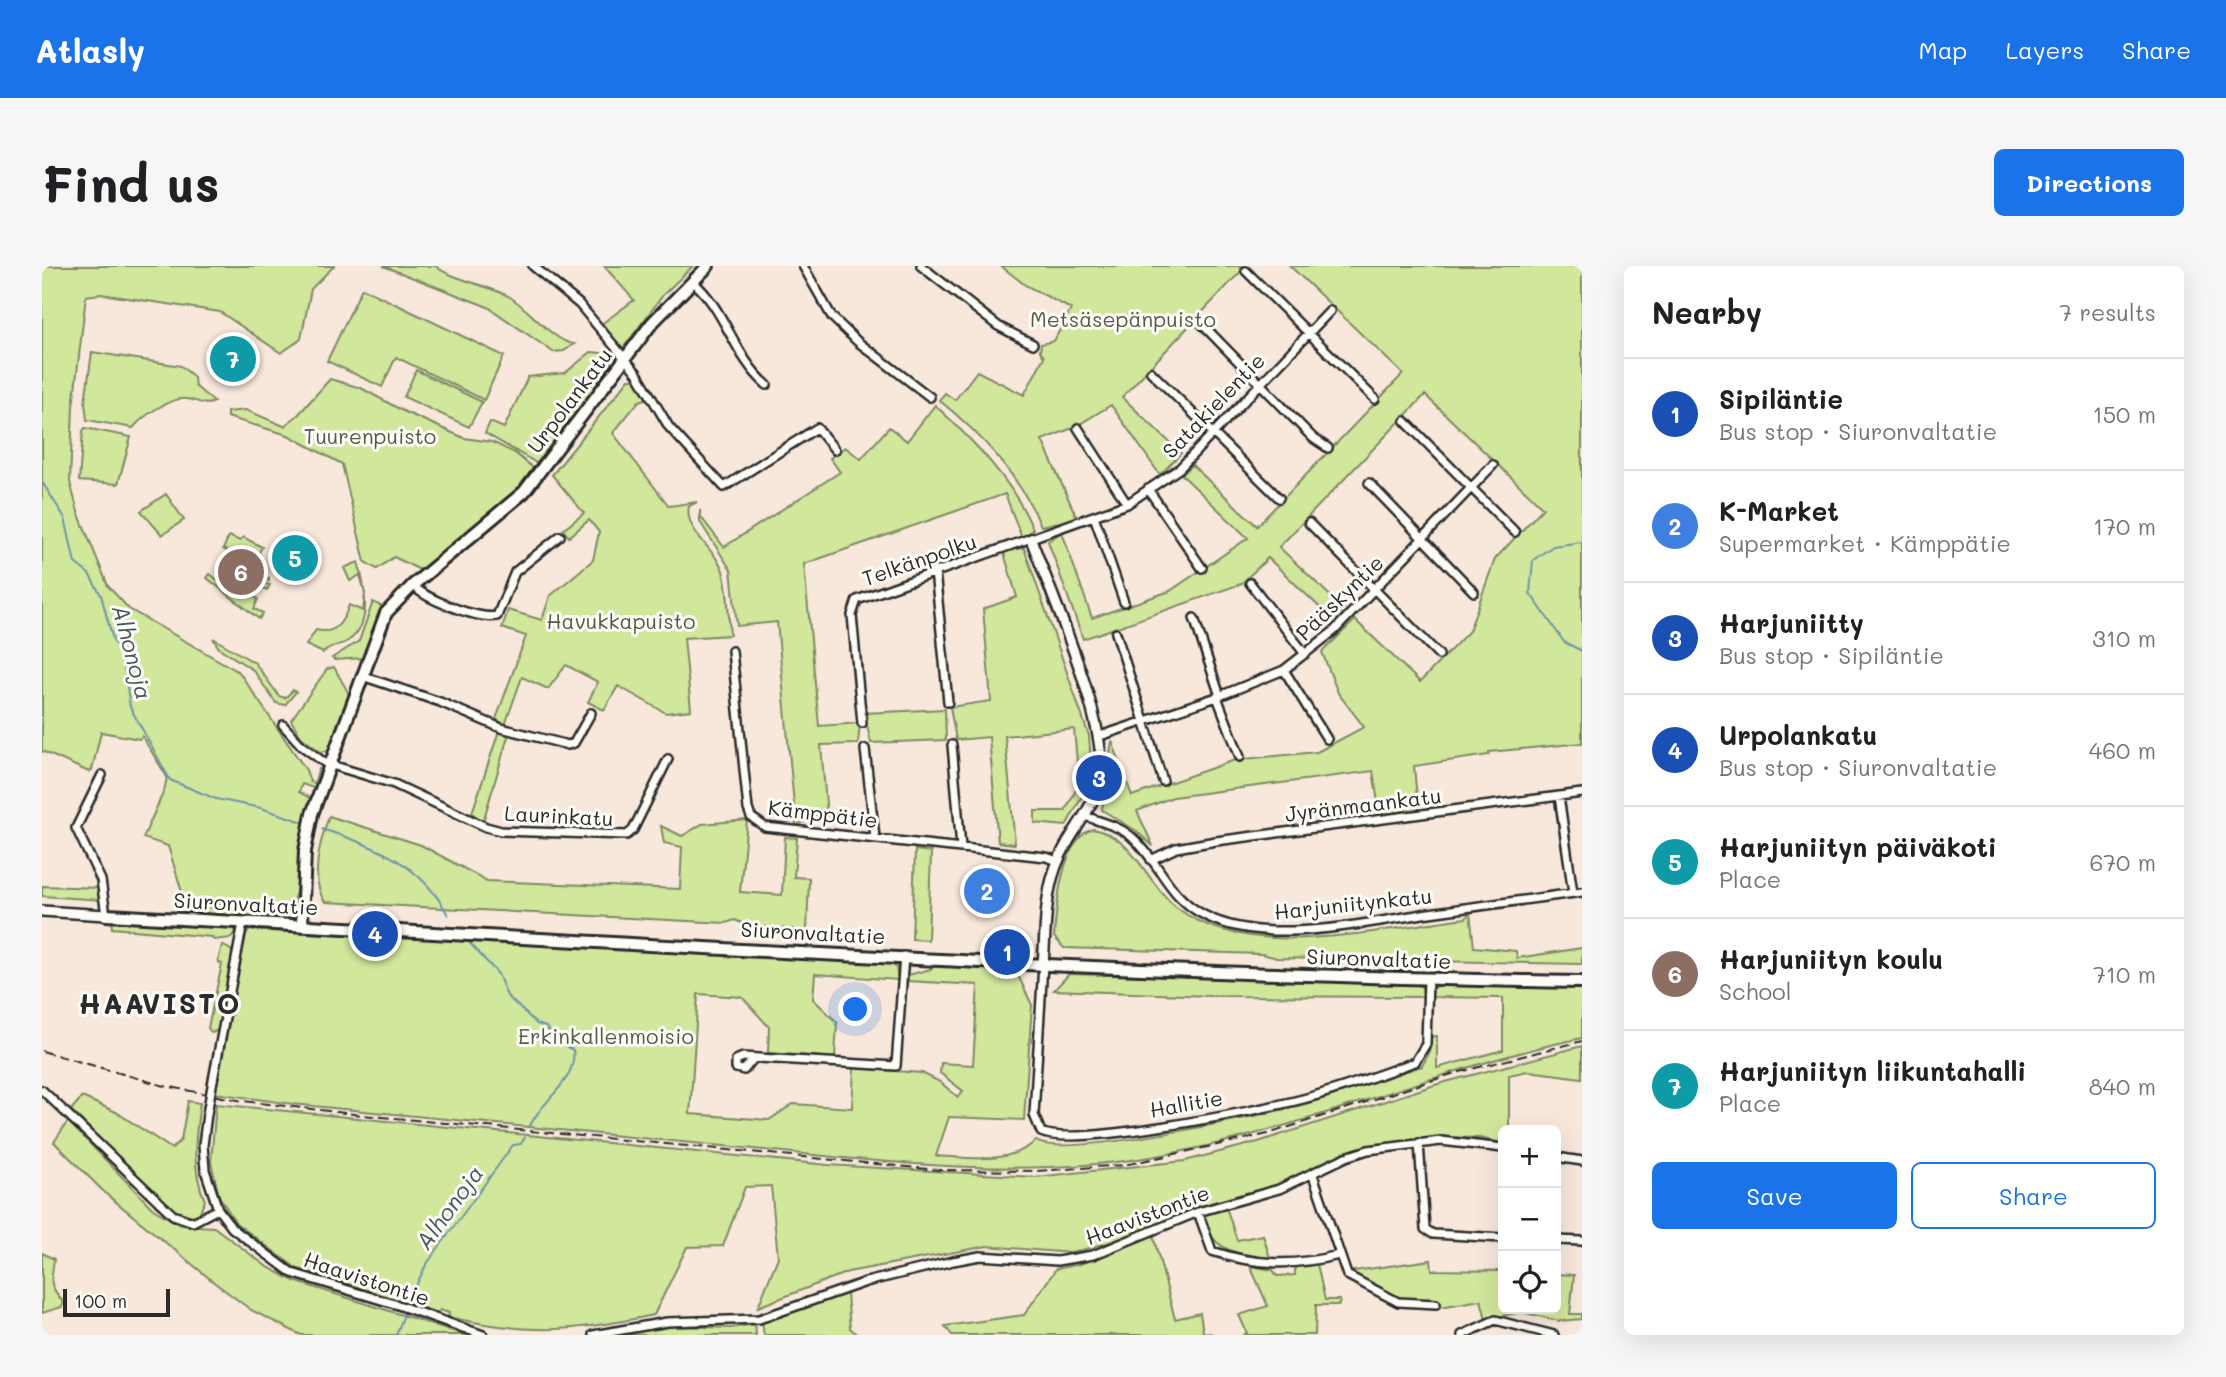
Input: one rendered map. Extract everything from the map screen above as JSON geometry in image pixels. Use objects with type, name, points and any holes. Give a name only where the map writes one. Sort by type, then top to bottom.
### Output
[{"type":"main road","name":"Urpolankatu","points":[[302,925],[305,851],[312,814],[386,613],[413,585],[524,492],[671,301],[708,266]]},
{"type":"main road","name":"Siuronvaltatie","points":[[106,915],[1044,964],[1428,979],[1582,982]]},
{"type":"street","points":[[533,266],[579,304],[641,378],[669,427],[724,487],[817,428],[835,450]]},
{"type":"street","points":[[803,266],[832,317],[858,342],[930,397]]},
{"type":"street","points":[[921,266],[998,326],[1033,344]]},
{"type":"street","points":[[1245,271],[1308,332],[1312,340],[1375,399]]},
{"type":"street","points":[[692,281],[709,298],[749,370],[767,385]]},
{"type":"street","name":"Satakielentie","points":[[1031,539],[1127,504],[1180,468],[1330,311]]},
{"type":"street","points":[[1199,321],[1256,376],[1259,383],[1313,438],[1328,448]]},
{"type":"street","points":[[1151,372],[1279,498]]},
{"type":"street","points":[[1405,421],[1515,532]]},
{"type":"street","points":[[1078,428],[1127,504]]},
{"type":"street","name":"Pääskyntie","points":[[1100,736],[1219,696],[1284,670],[1334,631],[1493,466]]},
{"type":"street","points":[[1369,483],[1474,592]]},
{"type":"street","points":[[1149,489],[1202,568]]},
{"type":"street","points":[[1094,516],[1124,602]]},
{"type":"street","points":[[1309,523],[1374,589],[1377,596],[1439,655]]},
{"type":"street","points":[[413,585],[424,596],[485,617],[497,616],[515,572],[559,536]]},
{"type":"street","points":[[1031,539],[1100,736],[1100,778],[1085,816],[1058,862],[1048,897],[1044,964]]},
{"type":"street","name":"Telkänpolku","points":[[862,723],[853,607],[862,596],[1031,539]]},
{"type":"street","points":[[936,571],[948,702]]},
{"type":"street","points":[[1250,583],[1305,654]]},
{"type":"street","points":[[1194,618],[1240,757]]},
{"type":"street","points":[[1116,633],[1163,781]]},
{"type":"street","name":"Kämppätie","points":[[732,651],[751,817],[765,827],[1046,857],[1058,862]]},
{"type":"street","points":[[1284,670],[1327,739]]},
{"type":"street","points":[[362,676],[440,702],[501,728],[568,745],[574,743],[591,713]]},
{"type":"street","points":[[283,725],[302,746],[331,765]]},
{"type":"street","points":[[952,746],[961,847]]},
{"type":"street","points":[[865,749],[875,838]]},
{"type":"street","name":"Laurinkatu","points":[[331,765],[394,784],[486,827],[501,831],[627,835],[633,830],[668,759]]},
{"type":"street","points":[[102,775],[76,828],[101,880],[106,915]]},
{"type":"street","name":"Jyränmaankatu","points":[[1151,860],[1176,848],[1216,841],[1582,793]]},
{"type":"street","points":[[1559,796],[1573,893]]},
{"type":"street","name":"Harjuniitynkatu","points":[[1085,816],[1112,824],[1132,837],[1165,882],[1191,908],[1207,917],[1248,929],[1311,929],[1582,892]]},
{"type":"street","name":"Siuronvaltatie","points":[[42,911],[106,915]]},
{"type":"street","name":"Haavistontie","points":[[243,923],[203,1145],[205,1170],[218,1209],[232,1228],[292,1273],[398,1305],[483,1335]]},
{"type":"street","points":[[754,1058],[896,1066],[904,956]]},
{"type":"street","name":"Hallitie","points":[[1044,964],[1034,1115],[1041,1132],[1063,1138],[1125,1132],[1302,1099],[1415,1062],[1426,1044],[1428,979]]},
{"type":"street","points":[[42,1090],[173,1215],[193,1222],[218,1209]]},
{"type":"street","name":"Haavistontie","points":[[593,1335],[667,1322],[759,1319],[866,1282],[980,1256],[1042,1261],[1074,1259],[1112,1248],[1198,1212],[1279,1189],[1358,1153],[1419,1143],[1459,1141],[1498,1147]]},
{"type":"street","points":[[1419,1143],[1425,1229],[1433,1234],[1498,1238]]},
{"type":"street","points":[[1561,1158],[1582,1161]]},
{"type":"street","points":[[1313,1175],[1347,1275],[1398,1302],[1436,1304]]},
{"type":"street","points":[[1198,1212],[1212,1251],[1230,1257],[1271,1265],[1312,1262],[1339,1255]]},
{"type":"street","points":[[1561,1240],[1582,1241]]},
{"type":"street","points":[[1462,1335],[1495,1320],[1554,1335]]},
{"type":"green space","points":[[42,266],[334,266],[311,289],[301,339],[281,353],[220,312],[101,294],[86,296],[73,407],[70,482],[78,512],[108,586],[129,609],[239,672],[306,770],[310,782],[314,783],[319,769],[323,771],[316,789],[302,784],[299,792],[310,798],[314,794],[303,828],[296,892],[290,908],[185,902],[168,846],[143,838],[164,791],[167,777],[142,736],[139,739],[101,732],[92,770],[89,772],[42,751]]},
{"type":"green space","points":[[383,266],[436,266],[448,274],[510,297],[558,338],[574,344],[564,351],[553,352],[488,307]]},
{"type":"green space","points":[[604,266],[693,266],[664,294],[623,348],[600,325],[634,300]]},
{"type":"green space","name":"Metsäsepänpuisto","points":[[1001,266],[1246,266],[1122,397],[1181,453],[1160,475],[1111,405],[1075,427],[1042,440],[1077,518],[1041,526],[1022,489],[998,457],[939,400],[945,393],[955,400],[977,371],[1024,395],[1044,357],[1040,351],[1041,344],[1054,341],[1071,309],[1025,285]]},
{"type":"green space","points":[[1290,266],[1582,266],[1582,743],[1489,752],[1489,755],[1414,766],[1418,809],[1380,815],[1373,771],[1173,797],[1137,811],[1153,846],[1135,830],[1102,810],[1112,741],[1132,796],[1235,760],[1317,752],[1364,727],[1338,693],[1322,652],[1355,620],[1420,682],[1469,631],[1495,559],[1543,508],[1425,395],[1279,547],[1344,609],[1333,620],[1268,558],[1241,584],[1083,639],[1048,541],[1062,532],[1092,618],[1170,591],[1248,538],[1182,475],[1192,465],[1257,526],[1403,374]]},
{"type":"green space","points":[[362,288],[504,356],[484,400],[396,357],[382,387],[327,361]]},
{"type":"green space","points":[[92,352],[181,366],[194,377],[195,386],[214,402],[204,404],[187,399],[173,401],[150,413],[133,428],[87,420],[85,402]]},
{"type":"green space","points":[[591,352],[601,353],[614,365],[548,455],[538,464],[485,433],[490,422],[504,428],[528,377],[565,373]]},
{"type":"green space","points":[[416,370],[482,402],[469,427],[404,397]]},
{"type":"green space","name":"Tuurenpuisto","points":[[330,379],[361,388],[405,412],[464,438],[492,442],[515,453],[533,468],[519,489],[422,571],[394,557],[377,569],[365,562],[342,464],[288,435],[227,417],[227,412],[246,410],[284,426],[298,415]]},
{"type":"green space","name":"Havukkapuisto","points":[[629,379],[635,379],[649,398],[639,401],[613,433],[669,506],[697,502],[689,506],[689,515],[695,531],[722,568],[727,592],[730,635],[684,638],[691,710],[666,713],[618,686],[604,710],[588,702],[598,682],[566,665],[548,689],[522,677],[505,725],[496,719],[526,636],[502,628],[508,610],[542,620],[550,596],[593,560],[599,532],[589,520],[569,537],[563,530],[584,513],[552,475]]},
{"type":"green space","points":[[935,405],[978,447],[1003,477],[1033,529],[1022,538],[1005,494],[804,564],[819,726],[860,723],[858,744],[821,745],[827,816],[807,815],[806,821],[796,826],[777,622],[737,626],[731,570],[700,522],[700,510],[701,517],[724,547],[840,472],[830,458],[845,447],[861,459],[889,427],[907,441]]},
{"type":"green space","points":[[85,428],[131,437],[118,484],[79,481]]},
{"type":"green space","points":[[166,494],[184,520],[162,535],[141,511]]},
{"type":"green space","points":[[229,536],[240,541],[243,537],[262,547],[253,564],[223,549]]},
{"type":"green space","points":[[1024,548],[1089,736],[1091,762],[1086,789],[1066,826],[1035,823],[1035,811],[1065,811],[1079,784],[1074,729],[1005,736],[1015,844],[998,842],[989,737],[956,740],[950,707],[991,701],[983,609],[1017,597],[1003,550]]},
{"type":"green space","points":[[358,562],[364,590],[360,575],[350,581],[344,568]]},
{"type":"green space","points":[[250,566],[269,578],[269,581],[263,579],[261,583],[270,585],[267,590],[255,584],[260,578],[257,574],[253,583],[245,579],[240,590],[258,599],[254,609],[263,613],[259,619],[207,578],[210,574],[220,582],[229,572],[246,572]]},
{"type":"green space","points":[[365,596],[364,615],[361,625],[348,641],[323,653],[306,645],[316,630],[328,631],[337,626],[349,605],[363,611]]},
{"type":"green space","points":[[373,602],[383,607],[362,658],[332,658],[359,641]]},
{"type":"green space","points":[[213,638],[255,663],[279,696],[285,698],[293,690],[296,692],[285,705],[276,703],[253,670],[219,648]]},
{"type":"green space","points":[[334,667],[349,694],[328,750],[321,752],[301,737],[291,720],[327,669]]},
{"type":"green space","points":[[945,709],[946,740],[871,743],[864,713]]},
{"type":"green space","points":[[499,731],[509,733],[483,822],[472,813]]},
{"type":"green space","points":[[329,816],[421,845],[487,881],[680,889],[682,847],[664,843],[661,826],[682,836],[702,824],[747,820],[740,892],[782,895],[785,837],[797,838],[794,877],[809,878],[807,932],[752,926],[735,920],[726,923],[325,902],[320,893],[317,871],[322,837]]},
{"type":"green space","points":[[1093,829],[1120,841],[1176,907],[1205,924],[1239,934],[1316,938],[1466,918],[1470,912],[1474,947],[1516,951],[1517,958],[1582,948],[1582,964],[1277,958],[1262,954],[1064,948],[1054,937],[1062,876],[1074,846],[1082,835]]},
{"type":"green space","points":[[915,850],[931,852],[928,940],[912,939]]},
{"type":"green space","points":[[42,886],[101,888],[102,900],[42,896]]},
{"type":"green space","points":[[184,906],[287,911],[279,916],[254,919],[185,910]]},
{"type":"green space","points":[[111,919],[233,927],[236,932],[230,938],[214,940],[212,937],[112,928]]},
{"type":"green space","name":"Erkinkallenmoisio","points":[[250,930],[888,963],[896,967],[898,980],[815,974],[813,999],[837,1022],[835,1058],[768,1053],[769,1027],[742,997],[698,994],[690,1114],[769,1120],[793,1104],[852,1108],[854,1068],[922,1073],[940,1082],[958,1097],[963,1091],[940,1073],[941,1063],[973,1065],[978,985],[908,981],[908,975],[931,969],[932,964],[1015,969],[1032,1005],[1024,1120],[949,1117],[936,1156],[1001,1157],[1025,1149],[1036,1141],[1054,1145],[1123,1140],[1283,1109],[1334,1096],[1422,1066],[1429,1053],[1430,1037],[1437,1036],[1437,1068],[1503,1050],[1503,998],[1432,997],[1433,988],[1442,983],[1582,987],[1582,1038],[1474,1066],[1260,1132],[1151,1157],[1049,1167],[998,1168],[897,1163],[292,1104],[214,1093],[244,936]]},
{"type":"green space","points":[[222,945],[231,950],[233,957],[218,1030],[212,1033],[208,1028],[222,964],[218,962]]},
{"type":"green space","points":[[1069,974],[1407,983],[1422,987],[1424,997],[1211,996],[1054,990]]},
{"type":"green space","points":[[1582,1046],[1582,1078],[1528,1071],[1509,1075],[1509,1125],[1498,1125],[1498,1142],[1479,1138],[1443,1137],[1356,1149],[1281,1184],[1214,1202],[1114,1241],[1071,1253],[987,1246],[848,1272],[758,1307],[778,1257],[771,1186],[745,1187],[723,1246],[687,1247],[654,1315],[575,1328],[503,1327],[448,1317],[449,1313],[440,1310],[438,1313],[296,1268],[236,1223],[219,1196],[211,1162],[216,1104],[828,1165],[1036,1177],[1185,1161],[1258,1142],[1438,1084]]},
{"type":"green space","points":[[82,1097],[116,1112],[172,1149],[181,1140],[188,1101],[200,1103],[196,1164],[205,1201],[199,1214],[185,1217],[164,1203],[71,1110]]},
{"type":"green space","points":[[68,1121],[153,1209],[181,1225],[214,1227],[266,1266],[294,1281],[466,1335],[301,1335],[251,1310],[105,1193],[54,1142]]},
{"type":"green space","points":[[1226,1207],[1237,1240],[1263,1235],[1271,1261],[1239,1254],[1220,1245],[1213,1238],[1204,1218],[1207,1212]]},
{"type":"green space","points":[[1153,1235],[1175,1319],[1200,1313],[1203,1332],[1217,1335],[952,1335],[945,1326],[1024,1315],[1056,1269],[1080,1264]]},
{"type":"green space","points":[[42,1253],[54,1259],[52,1286],[64,1303],[62,1307],[42,1313]]},
{"type":"green space","points":[[1431,1260],[1432,1270],[1498,1271],[1498,1314],[1512,1314],[1486,1319],[1481,1300],[1440,1307],[1439,1302],[1400,1299],[1347,1272]]},
{"type":"green space","points":[[1317,1264],[1325,1300],[1340,1300],[1339,1305],[1316,1305],[1315,1335],[1243,1335],[1247,1333],[1239,1315],[1268,1306],[1250,1266],[1273,1270],[1277,1276],[1295,1275],[1295,1266]]},
{"type":"green space","points":[[1561,1274],[1574,1275],[1570,1314],[1582,1314],[1582,1319],[1559,1321],[1530,1314],[1561,1314]]},
{"type":"green space","points":[[847,1294],[850,1328],[858,1335],[764,1335],[762,1322]]},
{"type":"green space","points":[[755,1324],[756,1335],[617,1335],[676,1326],[731,1328]]},
{"type":"waterway","name":"Alhonoja","points":[[42,482],[65,518],[75,563],[89,574],[101,595],[113,640],[123,660],[130,707],[170,780],[216,799],[261,808],[306,823]]},
{"type":"waterway","points":[[1582,542],[1553,546],[1533,560],[1530,593],[1564,642],[1582,651]]},
{"type":"waterway","name":"Alhonoja","points":[[322,829],[378,850],[410,869],[437,897],[448,915]]},
{"type":"waterway","name":"Alhonoja","points":[[467,940],[498,974],[507,996],[537,1024],[546,1027],[559,1043],[573,1050],[570,1071],[530,1126]]},
{"type":"waterway","name":"Alhonoja","points":[[407,1304],[426,1265],[513,1145],[521,1144],[525,1137]]},
{"type":"waterway","name":"Alhonoja","points":[[396,1335],[405,1312]]},
{"type":"railway","points":[[42,1051],[165,1086],[243,1101],[362,1115],[939,1170],[1037,1171],[1124,1165],[1268,1134],[1452,1074],[1582,1041]]},
{"type":"place","name":"Harjuniityn liikuntahalli","points":[[233,359]]},
{"type":"place","name":"Harjuniityn päiväkoti","points":[[295,558]]},
{"type":"place","name":"Harjuniityn koulu","points":[[241,572]]},
{"type":"place","name":"Harjuniitty","points":[[1099,778]]},
{"type":"place","name":"K-Market","points":[[987,891]]},
{"type":"place","name":"Urpolankatu","points":[[375,934]]},
{"type":"place","name":"Sipiläntie","points":[[1007,952]]},
{"type":"district","name":"HAAVISTO","points":[[160,1003]]}]
